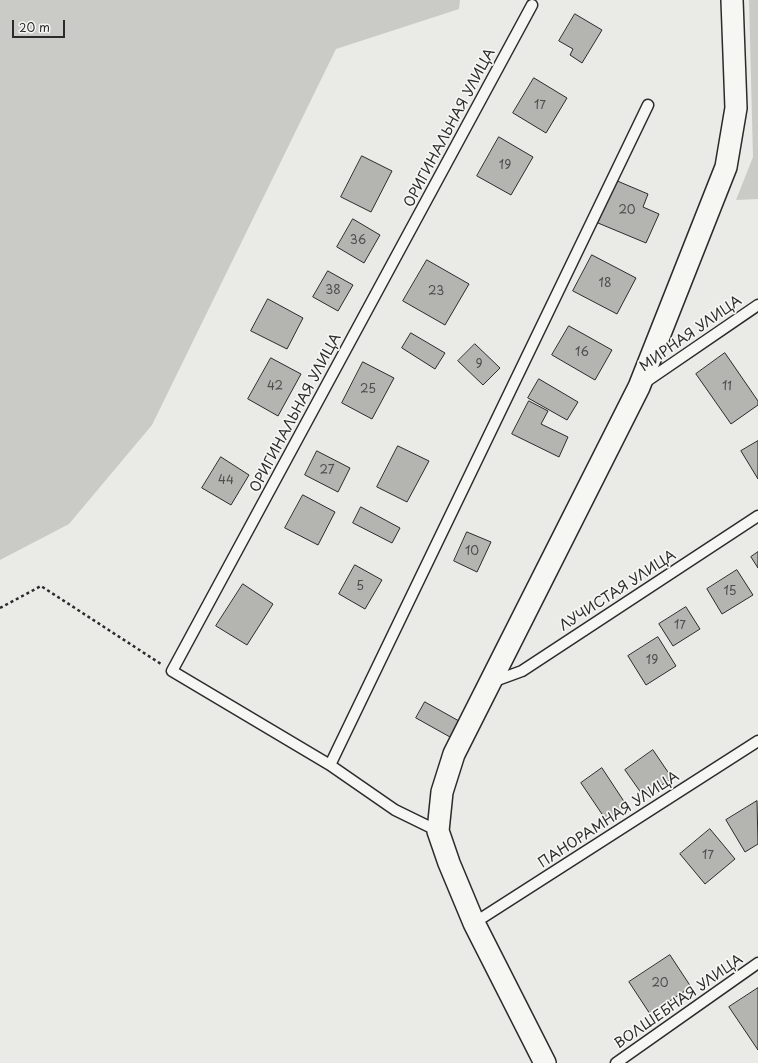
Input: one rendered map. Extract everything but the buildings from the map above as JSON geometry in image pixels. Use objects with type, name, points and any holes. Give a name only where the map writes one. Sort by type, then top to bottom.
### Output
[{"type":"street","points":[[545,1063],[474,923],[449,863],[438,831],[442,792],[454,754],[639,387],[726,167],[736,108],[732,0]]},
{"type":"lane","name":"ОРИГИНАЛЬНАЯ УЛИЦА","points":[[172,672],[532,5]]},
{"type":"lane","points":[[330,765],[648,105]]},
{"type":"lane","name":"МИРНАЯ УЛИЦА","points":[[639,387],[758,305]]},
{"type":"lane","name":"ЛУЧИСТАЯ УЛИЦА","points":[[490,682],[522,671],[758,516]]},
{"type":"lane","points":[[172,672],[330,765],[395,810],[438,831]]},
{"type":"lane","name":"ПАНОРАМНАЯ УЛИЦА","points":[[474,923],[758,741]]},
{"type":"lane","name":"ВОЛШЕБНАЯ УЛИЦА","points":[[616,1063],[758,963]]},
{"type":"path","points":[[0,608],[41,586],[172,672]]},
{"type":"shaded area","points":[[0,0],[460,0],[459,9],[336,49],[152,425],[69,524],[0,560]]},
{"type":"shaded area","points":[[749,0],[758,0],[758,199],[736,200],[753,157]]}]
